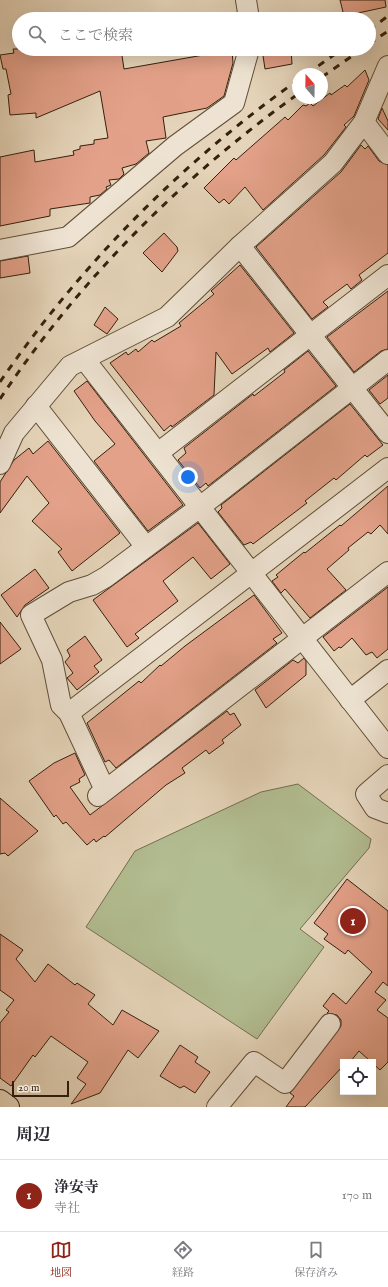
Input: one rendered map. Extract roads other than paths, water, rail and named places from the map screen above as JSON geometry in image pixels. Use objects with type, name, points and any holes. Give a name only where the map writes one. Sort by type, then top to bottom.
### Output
[{"type":"main road","points":[[0,1101],[8,1107]]},
{"type":"street","points":[[246,0],[248,12]]},
{"type":"street","points":[[0,250],[68,237],[174,146],[234,103],[247,56]]},
{"type":"street","points":[[0,464],[14,433],[70,366],[85,360],[167,317],[240,246],[333,163],[364,122],[388,66]]},
{"type":"street","points":[[364,122],[388,154]]},
{"type":"street","points":[[240,246],[388,433]]},
{"type":"street","points":[[158,453],[388,275]]},
{"type":"street","points":[[85,360],[388,748]]},
{"type":"street","points":[[388,360],[200,507],[106,577],[92,585],[69,592],[32,615],[52,660],[61,705],[69,713],[101,793],[388,572]]},
{"type":"street","points":[[36,406],[146,547]]},
{"type":"street","points":[[69,713],[388,468]]},
{"type":"street","points":[[350,700],[388,670]]},
{"type":"street","points":[[388,775],[366,794],[375,808],[388,813]]},
{"type":"street","points":[[217,1107],[254,1062],[285,1083],[330,1024]]},
{"type":"railway","points":[[376,25],[388,16]]},
{"type":"railway","points":[[376,39],[388,31]]},
{"type":"railway","points":[[315,68],[332,56]]},
{"type":"railway","points":[[328,73],[352,56]]},
{"type":"railway","points":[[0,382],[64,297],[99,256],[136,218],[213,146],[292,84]]},
{"type":"railway","points":[[0,399],[31,355],[64,313],[98,272],[135,233],[214,160],[255,126],[292,98]]},
{"type":"place","name":"浄安寺","points":[[353,921]]}]
